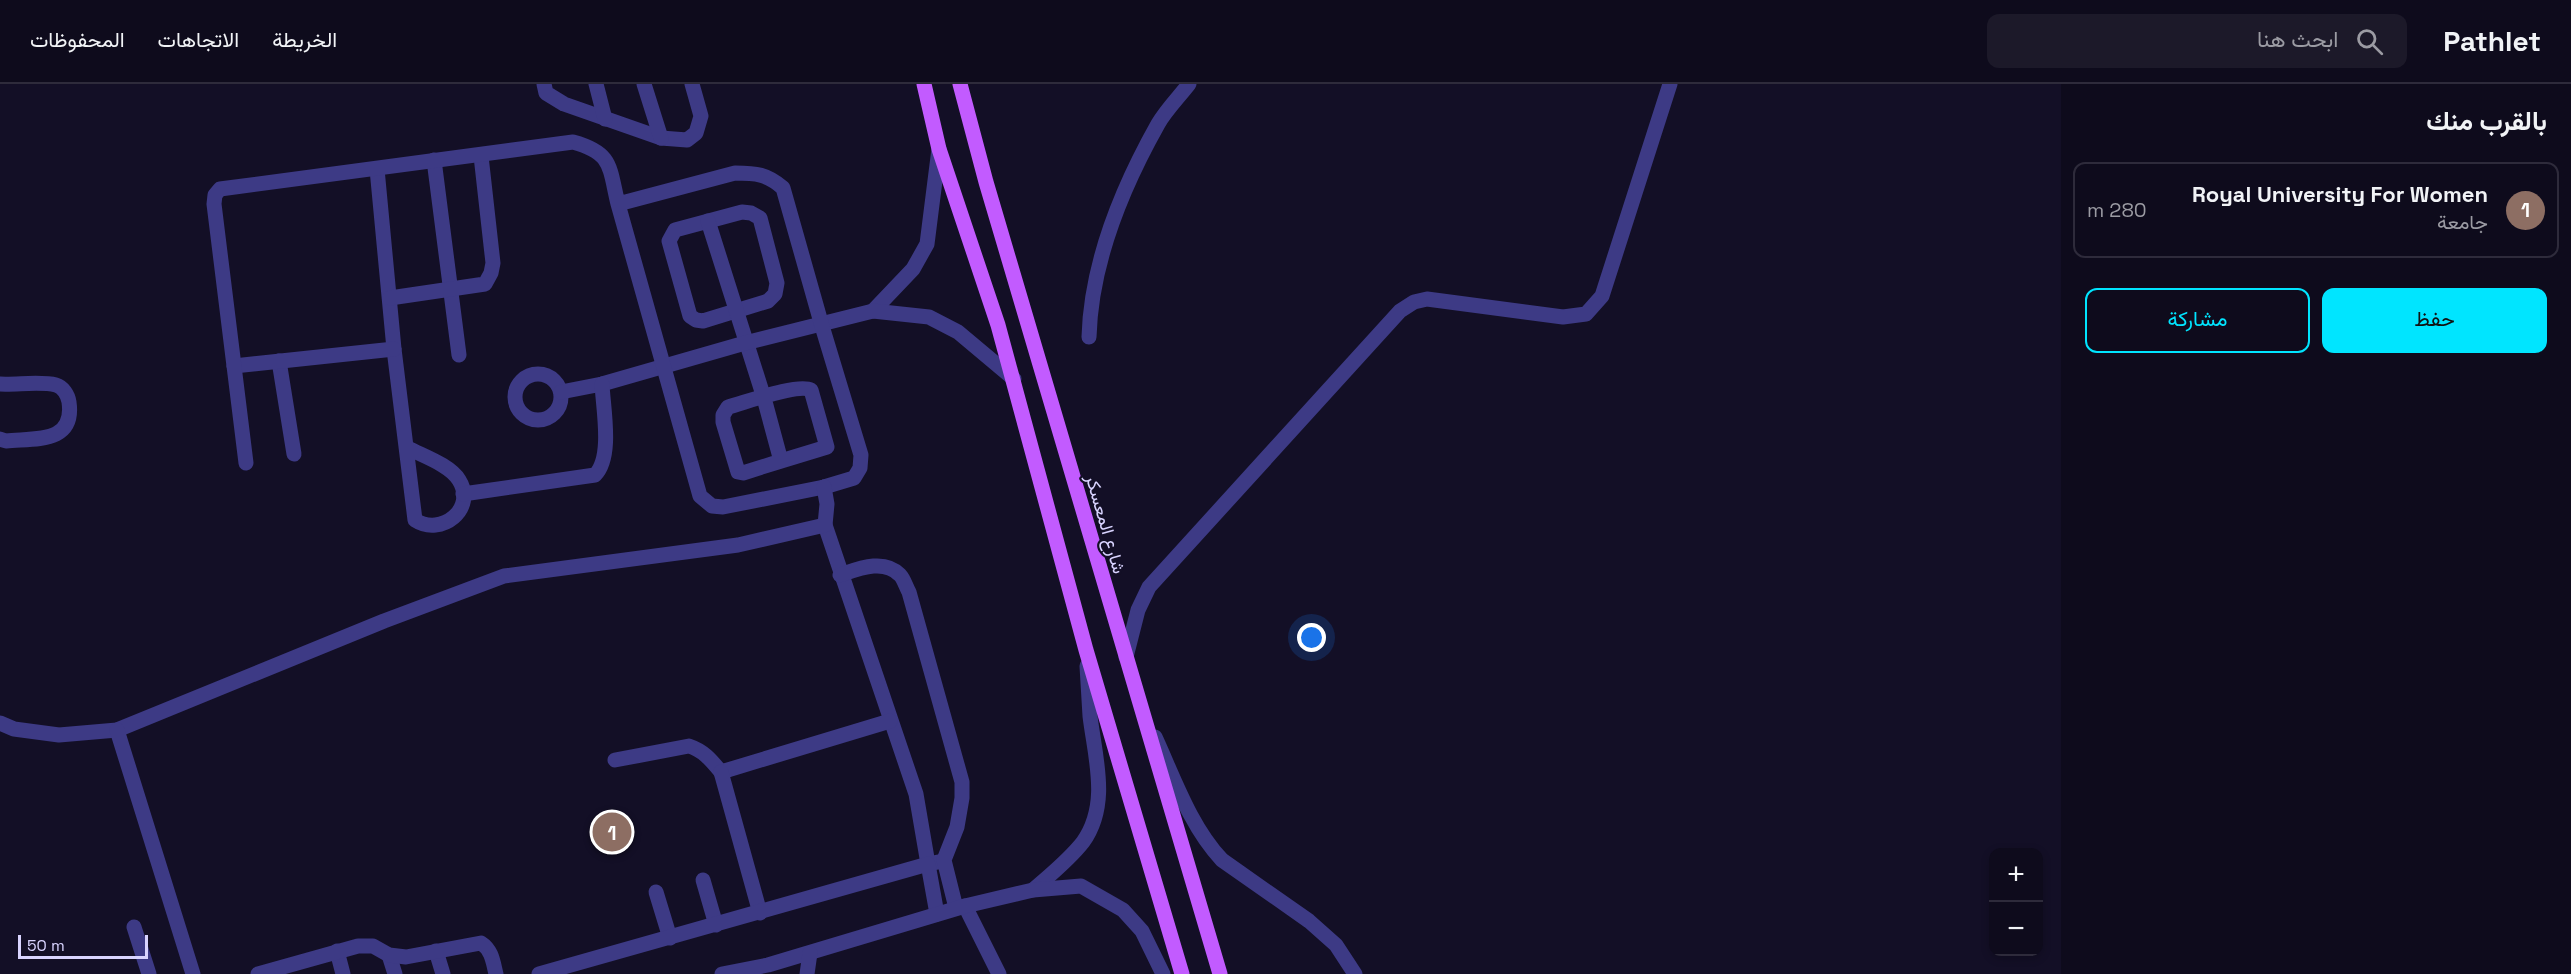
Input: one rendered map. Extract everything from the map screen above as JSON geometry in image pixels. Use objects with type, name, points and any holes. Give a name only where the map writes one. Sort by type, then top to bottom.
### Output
[{"type":"main road","points":[[924,84],[939,149],[1014,379],[1086,650],[1182,974]]},
{"type":"main road","name":"شارع المعسكر","points":[[960,84],[986,182],[1220,974]]},
{"type":"lane","points":[[544,84],[546,93],[554,99],[605,119],[661,138],[687,140],[696,133],[701,116],[692,84]]},
{"type":"lane","points":[[596,84],[605,119]]},
{"type":"lane","points":[[644,84],[661,138]]},
{"type":"lane","points":[[1089,338],[1090,305],[1099,261],[1120,205],[1159,122],[1189,84]]},
{"type":"lane","points":[[1126,657],[1138,610],[1149,587],[1400,311],[1414,302],[1426,299],[1563,317],[1587,314],[1602,296],[1670,84]]},
{"type":"lane","points":[[246,463],[214,204],[216,192],[220,189],[573,142],[591,147],[607,159],[618,204],[700,496],[712,506],[723,507],[824,487],[854,478],[860,468],[861,455],[783,188],[771,177],[752,173],[735,173],[618,204]]},
{"type":"lane","points":[[873,311],[914,269],[927,244],[939,149]]},
{"type":"lane","points":[[390,298],[485,284],[493,263],[481,156]]},
{"type":"lane","points":[[434,160],[459,355]]},
{"type":"lane","points":[[377,169],[394,349],[416,520],[423,525],[435,526],[458,515],[463,505],[460,481],[453,472],[408,448]]},
{"type":"lane","points":[[742,212],[751,213],[760,218],[777,283],[775,294],[768,301],[736,311],[703,321],[690,316],[669,241],[675,230],[742,212]]},
{"type":"lane","points":[[708,221],[764,398],[781,461]]},
{"type":"lane","points":[[561,392],[602,384],[745,343],[822,326],[873,311],[929,317],[957,332],[1014,379]]},
{"type":"lane","points":[[234,366],[394,349]]},
{"type":"lane","points":[[279,361],[294,454]]},
{"type":"lane","points":[[0,384],[57,385],[66,391],[69,402],[69,422],[62,432],[55,436],[6,441],[0,439]]},
{"type":"lane","points":[[463,494],[595,475],[602,467],[606,446],[602,384]]},
{"type":"lane","points":[[799,388],[812,390],[827,447],[743,473],[736,468],[723,415],[728,407],[764,398],[799,388]]},
{"type":"lane","points":[[824,487],[825,525],[840,575],[916,794],[937,914]]},
{"type":"lane","points":[[0,723],[14,729],[59,735],[117,730],[384,621],[504,576],[738,545],[825,525]]},
{"type":"lane","points":[[840,575],[870,565],[889,568],[900,575],[909,592],[962,782],[963,798],[957,827],[944,860],[961,907],[999,974]]},
{"type":"lane","points":[[1033,890],[1065,862],[1084,840],[1096,807],[1099,771],[1090,717],[1086,650]]},
{"type":"lane","points":[[1141,708],[1187,807],[1211,848],[1238,872],[1309,921],[1336,945],[1355,974]]},
{"type":"lane","points":[[721,772],[890,721]]},
{"type":"lane","points":[[117,730],[193,974]]},
{"type":"lane","points":[[615,760],[688,746],[698,749],[709,757],[721,772],[760,913]]},
{"type":"lane","points":[[539,974],[944,860]]},
{"type":"lane","points":[[703,880],[716,925]]},
{"type":"lane","points":[[722,974],[769,969],[810,953],[961,907],[1033,890],[1081,886],[1123,910],[1142,931],[1163,974]]},
{"type":"lane","points":[[656,892],[670,938]]},
{"type":"lane","points":[[134,927],[149,974]]},
{"type":"lane","points":[[258,974],[292,969],[337,951],[358,946],[373,946],[390,955],[406,957],[481,943],[491,954],[496,974]]},
{"type":"lane","points":[[337,951],[344,974]]},
{"type":"lane","points":[[436,951],[443,974]]},
{"type":"lane","points":[[807,974],[810,953]]},
{"type":"lane","points":[[390,955],[395,974]]},
{"type":"place","name":"Royal University For Women","points":[[612,832]]}]
